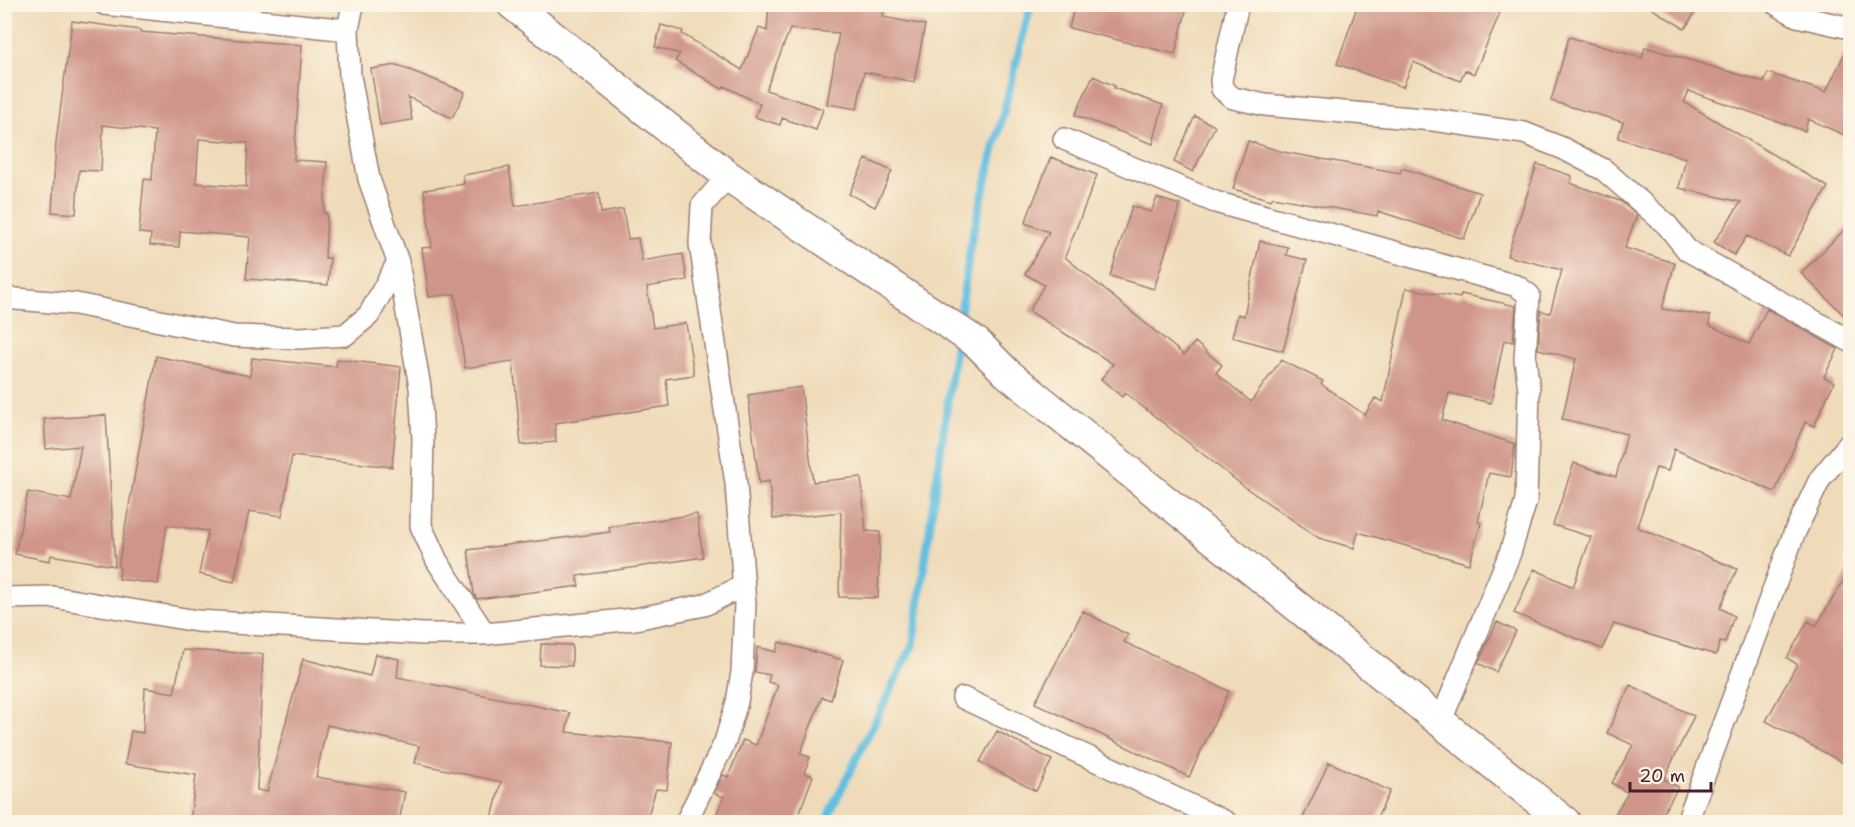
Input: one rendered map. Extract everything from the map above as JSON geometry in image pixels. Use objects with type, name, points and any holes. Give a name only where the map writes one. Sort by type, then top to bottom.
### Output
[{"type":"street","points":[[104,4],[348,30]]},
{"type":"street","points":[[353,4],[348,30],[350,76],[369,179],[398,262],[420,387],[423,450],[421,526],[436,561],[485,634]]},
{"type":"street","points":[[512,4],[728,176],[977,343],[1007,372],[1565,822]]},
{"type":"street","points":[[1238,4],[1221,80],[1222,89],[1233,98],[1265,105],[1434,120],[1524,133],[1562,148],[1604,170],[1667,225],[1687,250],[1851,341]]},
{"type":"street","points":[[1776,4],[1797,16],[1851,28]]},
{"type":"street","points":[[1064,139],[1215,202],[1517,286],[1529,295],[1525,359],[1529,389],[1526,501],[1510,553],[1440,723]]},
{"type":"street","points":[[686,822],[725,742],[742,672],[744,586],[736,483],[700,244],[702,206],[728,176]]},
{"type":"street","points":[[4,298],[76,303],[234,336],[300,338],[345,335],[369,315],[398,262]]},
{"type":"street","points":[[1687,822],[1794,534],[1820,480],[1851,443]]},
{"type":"street","points":[[4,598],[53,597],[197,621],[424,634],[485,634],[635,619],[704,605],[744,586]]},
{"type":"street","points":[[963,698],[1227,822]]},
{"type":"building","points":[[769,4],[885,4],[883,17],[925,25],[914,82],[864,72],[857,109],[827,104],[839,33],[790,29],[766,90],[823,109],[816,130],[782,118],[780,125],[755,117],[760,104],[724,86],[722,89],[675,61],[680,54],[655,47],[661,25],[683,31],[682,34],[742,70],[759,28],[767,31]]},
{"type":"building","points":[[1075,4],[1175,4],[1187,7],[1175,54],[1069,28]]},
{"type":"building","points":[[1358,4],[1496,4],[1493,10],[1500,13],[1474,74],[1465,70],[1460,81],[1413,62],[1403,87],[1337,64]]},
{"type":"building","points":[[1644,4],[1700,4],[1685,29]]},
{"type":"building","points":[[72,21],[141,30],[140,32],[302,45],[294,160],[327,162],[324,213],[327,213],[325,258],[330,258],[328,285],[246,279],[250,237],[180,231],[179,247],[150,245],[151,234],[139,233],[144,179],[152,180],[155,131],[103,125],[101,171],[79,170],[76,214],[52,212],[56,142]],"holes":[[[199,139],[248,143],[246,187],[196,183]]]},
{"type":"building","points":[[1569,37],[1642,58],[1645,47],[1764,82],[1768,73],[1826,92],[1851,40],[1851,138],[1808,119],[1805,131],[1689,91],[1684,102],[1828,187],[1788,256],[1747,236],[1734,255],[1714,242],[1741,202],[1679,188],[1686,158],[1618,138],[1623,122],[1551,101]]},
{"type":"building","points":[[397,65],[465,92],[452,118],[408,97],[412,120],[380,125],[371,69]]},
{"type":"building","points":[[1093,76],[1115,86],[1114,88],[1163,105],[1153,144],[1075,115]]},
{"type":"building","points":[[1195,116],[1215,126],[1193,172],[1174,162]]},
{"type":"building","points":[[1248,141],[1283,152],[1400,173],[1402,168],[1480,193],[1464,239],[1378,211],[1377,216],[1273,197],[1271,200],[1233,189]]},
{"type":"building","points":[[1051,157],[1097,175],[1065,257],[1184,355],[1195,342],[1222,365],[1216,373],[1251,402],[1281,360],[1323,381],[1321,384],[1365,415],[1375,398],[1383,402],[1406,288],[1460,298],[1461,294],[1516,306],[1513,342],[1504,340],[1491,403],[1449,393],[1442,420],[1515,444],[1511,477],[1489,473],[1478,522],[1481,523],[1469,564],[1358,532],[1354,548],[1319,538],[1246,488],[1125,393],[1122,397],[1101,379],[1113,364],[1029,311],[1044,285],[1025,274],[1049,232],[1025,223]]},
{"type":"building","points":[[866,159],[892,171],[875,207],[849,194]]},
{"type":"building","points":[[1537,164],[1572,176],[1570,183],[1620,201],[1637,215],[1625,248],[1675,263],[1662,309],[1710,316],[1709,325],[1749,344],[1767,309],[1838,349],[1824,377],[1834,382],[1814,426],[1805,422],[1775,492],[1674,449],[1668,471],[1656,468],[1637,527],[1737,569],[1720,608],[1734,616],[1725,643],[1720,642],[1716,655],[1614,624],[1602,649],[1514,613],[1534,569],[1573,587],[1591,537],[1553,525],[1574,463],[1616,477],[1627,434],[1562,419],[1576,359],[1538,349],[1541,311],[1550,313],[1562,270],[1507,256]]},
{"type":"building","points":[[509,167],[515,206],[599,193],[601,213],[623,209],[628,239],[638,238],[642,261],[683,254],[687,280],[647,287],[653,328],[686,323],[694,375],[666,379],[669,406],[555,423],[556,442],[521,445],[513,361],[465,368],[455,294],[429,297],[422,248],[432,247],[424,190],[464,184],[463,175]]},
{"type":"building","points":[[1157,198],[1180,205],[1154,289],[1110,276],[1132,206],[1151,212]]},
{"type":"building","points":[[1851,223],[1851,322],[1801,273]]},
{"type":"building","points":[[1260,241],[1288,247],[1286,255],[1307,260],[1283,351],[1232,337],[1238,314],[1244,316]]},
{"type":"building","points":[[156,356],[250,376],[252,358],[336,367],[337,359],[401,367],[392,467],[292,456],[282,516],[249,511],[234,582],[199,574],[208,531],[167,525],[158,584],[119,579],[120,567],[118,567]]},
{"type":"building","points":[[801,387],[813,482],[861,477],[866,531],[880,532],[878,598],[839,597],[841,512],[773,519],[769,481],[759,483],[748,395]]},
{"type":"building","points":[[106,415],[115,566],[51,555],[50,561],[15,554],[28,492],[71,500],[81,446],[46,449],[44,419]]},
{"type":"building","points":[[697,514],[703,557],[577,576],[579,586],[477,599],[474,594],[468,550],[610,532],[609,527]]},
{"type":"building","points":[[1851,568],[1851,767],[1766,721],[1797,664],[1787,658],[1808,621],[1816,626]]},
{"type":"building","points":[[1083,611],[1128,635],[1124,642],[1229,691],[1189,777],[1035,703]]},
{"type":"building","points":[[1497,622],[1516,631],[1496,672],[1478,663]]},
{"type":"building","points":[[779,642],[843,660],[831,700],[822,697],[800,754],[810,757],[804,773],[813,776],[796,822],[713,822],[724,797],[714,793],[723,775],[728,777],[743,740],[756,745],[778,685],[768,682],[770,675],[755,672],[757,647],[776,652]]},
{"type":"building","points":[[541,644],[572,645],[572,666],[540,665]]},
{"type":"building","points":[[183,650],[263,654],[257,790],[267,792],[303,659],[370,676],[375,654],[399,659],[397,677],[570,713],[566,732],[672,742],[667,790],[656,789],[646,822],[491,822],[501,782],[415,763],[419,746],[327,725],[316,777],[405,792],[399,822],[190,822],[196,775],[125,764],[131,731],[143,733],[145,688],[174,693]]},
{"type":"building","points":[[1630,685],[1694,716],[1664,779],[1678,787],[1658,822],[1610,822],[1628,793],[1612,783],[1633,745],[1607,733]]},
{"type":"building","points":[[997,731],[1052,760],[1036,791],[980,762]]},
{"type":"building","points":[[1329,762],[1390,791],[1375,822],[1301,822]]},
{"type":"waterway","points":[[959,324],[971,241],[1031,4]]},
{"type":"waterway","points":[[825,822],[913,645],[957,337]]}]
